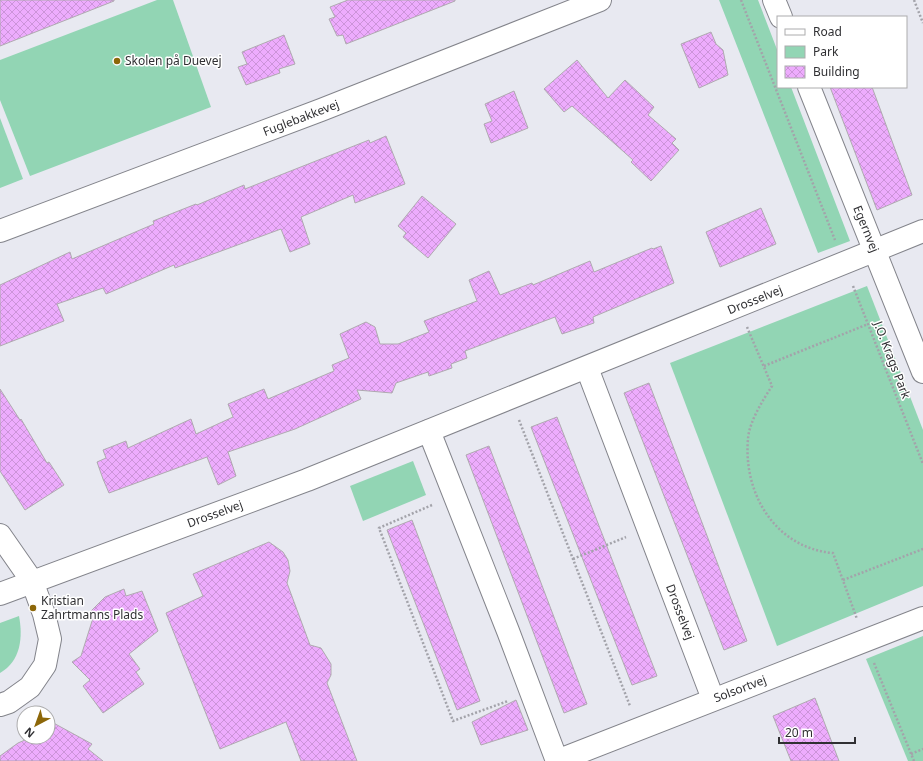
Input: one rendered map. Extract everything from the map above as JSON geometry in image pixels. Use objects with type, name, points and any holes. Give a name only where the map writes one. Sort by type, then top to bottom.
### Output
[{"type":"street","name":"Fuglebakkevej","points":[[0,231],[321,110],[600,0]]},
{"type":"street","points":[[774,0],[781,16]]},
{"type":"street","name":"Egernvej","points":[[809,88],[923,372]]},
{"type":"street","name":"Drosselvej","points":[[0,594],[307,480],[923,231]]},
{"type":"street","name":"Drosselvej","points":[[587,368],[713,700]]},
{"type":"street","points":[[429,431],[557,761]]},
{"type":"street","points":[[0,535],[32,581],[44,614],[50,639],[45,665],[30,687],[9,702],[0,705]]},
{"type":"street","name":"Solsortvej","points":[[557,761],[923,618]]},
{"type":"path","name":"J.O. Krags Park","points":[[741,0],[923,464]]},
{"type":"path","points":[[914,0],[923,24]]},
{"type":"path","points":[[739,306],[772,386],[759,406],[748,437],[749,476],[761,507],[781,530],[798,543],[822,552],[833,554],[865,641],[914,761]]},
{"type":"path","points":[[764,366],[868,324]]},
{"type":"path","points":[[511,398],[639,729]]},
{"type":"path","points":[[454,495],[379,528],[453,721],[531,692]]},
{"type":"path","points":[[573,559],[648,529]]},
{"type":"path","points":[[843,580],[923,549]]},
{"type":"path","points":[[911,754],[923,749]]},
{"type":"green space","name":"Skolen på Duevej","points":[[157,0],[173,0],[211,107],[30,176],[0,100],[0,60]]},
{"type":"green space","points":[[719,0],[758,0],[777,49],[777,88],[791,88],[850,241],[818,253]]},
{"type":"green space","points":[[0,118],[23,179],[0,188]]},
{"type":"green space","points":[[867,286],[923,430],[923,586],[777,646],[670,363]]},
{"type":"green space","points":[[413,461],[426,495],[363,521],[350,486]]},
{"type":"green space","points":[[19,616],[21,632],[19,648],[12,662],[0,673],[0,623]]},
{"type":"green space","points":[[923,636],[923,761],[908,761],[866,659]]},
{"type":"building","points":[[0,0],[114,0],[114,1],[0,46]]},
{"type":"building","points":[[348,0],[455,1],[346,44],[343,35],[337,36],[329,19],[335,17],[330,7]]},
{"type":"building","points":[[711,32],[716,44],[723,50],[728,75],[699,88],[681,44]]},
{"type":"building","points":[[284,35],[295,64],[279,69],[280,73],[246,85],[238,67],[247,64],[242,52]]},
{"type":"building","points":[[577,60],[608,98],[625,80],[654,107],[648,115],[676,139],[672,143],[679,150],[651,181],[631,162],[633,160],[572,106],[564,112],[544,89]]},
{"type":"building","points":[[830,88],[872,88],[912,195],[877,210]]},
{"type":"building","points":[[514,91],[528,128],[491,143],[484,124],[492,121],[485,104]]},
{"type":"building","points":[[386,136],[405,184],[355,203],[353,195],[301,217],[310,244],[290,252],[281,229],[175,268],[174,265],[106,294],[103,288],[57,304],[64,321],[0,346],[0,285],[70,252],[72,259],[154,224],[153,221],[196,204],[197,205],[244,185],[245,189],[369,140],[370,143]]},
{"type":"building","points":[[422,196],[456,224],[428,258],[403,237],[406,233],[398,226]]},
{"type":"building","points":[[761,208],[776,244],[720,267],[706,232]]},
{"type":"building","points":[[661,246],[674,283],[593,317],[594,323],[562,334],[555,317],[465,351],[467,358],[451,364],[452,368],[429,376],[428,372],[396,383],[392,393],[357,390],[361,399],[295,429],[228,452],[236,476],[218,485],[207,457],[109,493],[97,462],[106,458],[103,450],[126,441],[128,448],[191,419],[196,434],[233,417],[228,404],[264,389],[268,399],[334,371],[332,365],[349,358],[340,334],[366,322],[375,327],[380,344],[398,344],[429,332],[424,321],[477,301],[469,280],[489,271],[500,295],[532,283],[533,285],[590,261],[594,272],[652,248]]},
{"type":"building","points":[[649,383],[747,641],[724,650],[624,393]]},
{"type":"building","points":[[0,389],[20,420],[21,419],[47,463],[49,462],[64,485],[25,510],[0,471]]},
{"type":"building","points":[[557,417],[657,676],[632,685],[531,427]]},
{"type":"building","points":[[489,446],[587,704],[564,713],[466,455]]},
{"type":"building","points":[[412,520],[480,701],[457,710],[387,530]]},
{"type":"building","points":[[269,542],[283,552],[288,560],[290,571],[287,583],[310,645],[321,648],[331,664],[331,675],[327,683],[357,761],[301,761],[286,722],[220,749],[166,613],[203,596],[193,574]]},
{"type":"building","points":[[124,589],[126,596],[142,591],[158,631],[129,654],[140,669],[136,672],[144,684],[103,713],[83,686],[90,680],[72,662],[81,656],[93,618],[91,611],[105,597]]},
{"type":"building","points":[[815,698],[839,761],[791,761],[773,716]]},
{"type":"building","points":[[516,700],[528,730],[481,745],[472,722]]},
{"type":"building","points":[[56,724],[92,744],[88,749],[103,761],[0,761],[0,756],[16,744],[56,745]]},
{"type":"place","name":"Skolen på Duevej","points":[[117,61]]},
{"type":"place","name":"Kristian Zahrtmanns Plads","points":[[33,608]]}]
